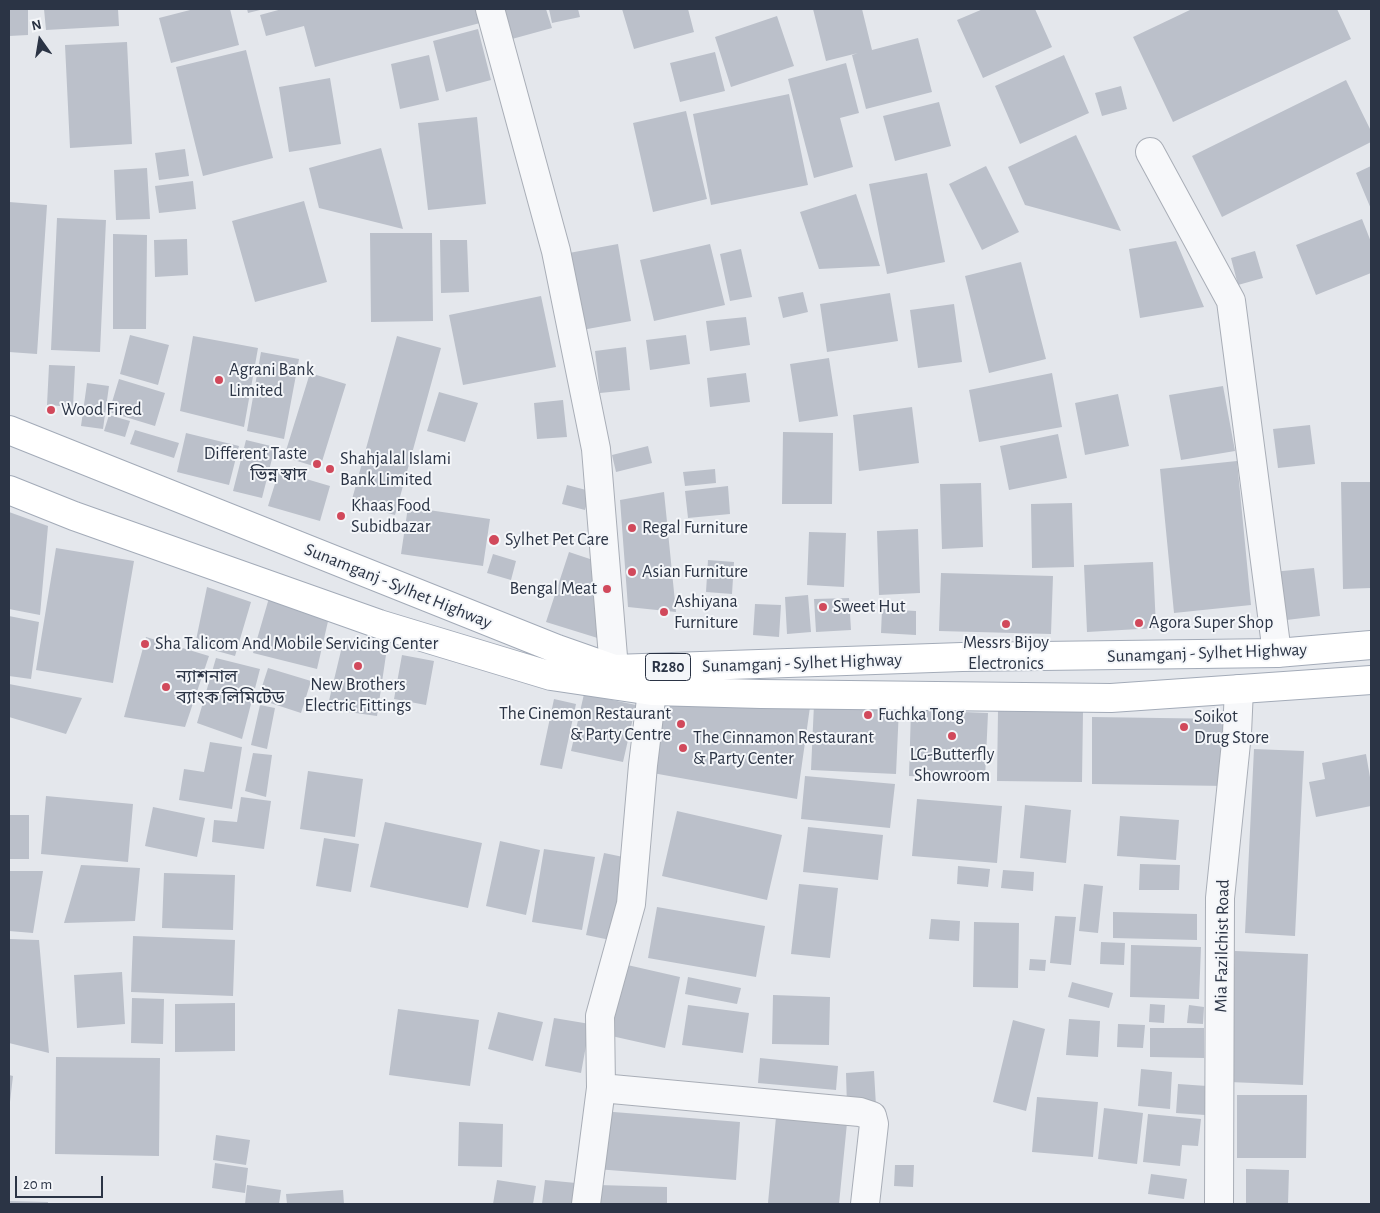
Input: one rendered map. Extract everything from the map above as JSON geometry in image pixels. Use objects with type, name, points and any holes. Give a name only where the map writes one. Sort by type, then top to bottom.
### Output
[{"type":"main road","name":"Sunamganj - Sylhet Highway","points":[[9,430],[557,649],[614,669],[962,657],[1276,653],[1371,645]]},
{"type":"main road","name":"Sunamganj - Sylhet Highway","points":[[9,490],[74,516],[379,624],[551,676],[652,691],[1111,698],[1371,680]]},
{"type":"street","points":[[490,9],[556,251],[596,449],[614,669]]},
{"type":"street","points":[[1150,152],[1231,301],[1276,653]]},
{"type":"street","name":"Mia Fazilchist Road","points":[[1219,1204],[1220,898],[1237,733],[1239,689]]},
{"type":"street","points":[[586,1204],[601,1088],[600,1016],[631,904],[643,765],[652,691]]},
{"type":"street","points":[[601,1088],[860,1112],[872,1116],[874,1124],[865,1204]]},
{"type":"building","points":[[9,9],[28,9],[28,35],[9,36]]},
{"type":"building","points":[[44,9],[118,9],[119,26],[46,30]]},
{"type":"building","points":[[194,9],[230,9],[239,45],[171,63],[159,18]]},
{"type":"building","points":[[247,9],[264,9],[248,13]]},
{"type":"building","points":[[282,9],[476,9],[480,23],[315,67],[304,26],[266,36],[260,15]]},
{"type":"building","points":[[504,9],[546,9],[552,28],[512,39]]},
{"type":"building","points":[[549,9],[578,9],[580,17],[552,23]]},
{"type":"building","points":[[622,9],[688,9],[694,32],[634,49]]},
{"type":"building","points":[[813,9],[862,9],[872,50],[918,38],[932,92],[866,109],[852,55],[858,53],[826,61]]},
{"type":"building","points":[[983,9],[1035,9],[1052,47],[983,78],[957,20]]},
{"type":"building","points":[[1192,9],[1337,9],[1351,39],[1173,122],[1133,37]]},
{"type":"building","points":[[777,16],[794,66],[731,87],[715,37]]},
{"type":"building","points":[[478,29],[491,80],[446,92],[433,41]]},
{"type":"building","points":[[127,42],[132,144],[70,148],[65,45]]},
{"type":"building","points":[[246,50],[273,158],[203,176],[176,67]]},
{"type":"building","points":[[715,52],[725,91],[680,102],[670,63]]},
{"type":"building","points":[[429,55],[439,100],[400,109],[391,64]]},
{"type":"building","points":[[1064,55],[1089,113],[1020,144],[995,86]]},
{"type":"building","points":[[846,63],[859,113],[840,118],[853,167],[814,178],[788,79]]},
{"type":"building","points":[[330,78],[341,144],[289,152],[279,87]]},
{"type":"building","points":[[1346,80],[1371,131],[1371,142],[1222,217],[1192,156]]},
{"type":"building","points":[[1121,86],[1127,109],[1102,116],[1095,93]]},
{"type":"building","points":[[789,94],[808,185],[711,205],[693,114]]},
{"type":"building","points":[[939,102],[951,146],[895,161],[883,116]]},
{"type":"building","points":[[686,111],[707,199],[653,212],[633,123]]},
{"type":"building","points":[[477,117],[486,204],[428,210],[418,123]]},
{"type":"building","points":[[1076,135],[1121,231],[1025,205],[1008,167]]},
{"type":"building","points":[[381,148],[403,229],[319,208],[309,168]]},
{"type":"building","points":[[185,149],[189,176],[159,180],[155,153]]},
{"type":"building","points":[[986,166],[1019,232],[982,250],[949,184]]},
{"type":"building","points":[[1371,166],[1371,209],[1356,173]]},
{"type":"building","points":[[147,168],[150,219],[116,220],[114,170]]},
{"type":"building","points":[[927,173],[945,262],[887,274],[869,184]]},
{"type":"building","points":[[193,181],[196,209],[159,213],[155,186]]},
{"type":"building","points":[[856,194],[880,266],[819,269],[800,212]]},
{"type":"building","points":[[304,201],[327,282],[255,302],[232,221]]},
{"type":"building","points":[[9,202],[47,205],[37,354],[9,352]]},
{"type":"building","points":[[57,218],[106,220],[100,352],[51,350]]},
{"type":"building","points":[[1362,219],[1371,242],[1371,273],[1316,295],[1296,245]]},
{"type":"building","points":[[370,233],[432,233],[433,321],[371,322]]},
{"type":"building","points":[[113,234],[147,235],[146,329],[113,329]]},
{"type":"building","points":[[187,239],[188,275],[155,277],[154,240]]},
{"type":"building","points":[[440,240],[467,240],[469,292],[441,293]]},
{"type":"building","points":[[1176,241],[1204,307],[1140,318],[1129,249]]},
{"type":"building","points":[[618,244],[631,321],[582,330],[569,253]]},
{"type":"building","points":[[710,244],[725,305],[654,321],[640,260]]},
{"type":"building","points":[[741,249],[752,297],[730,301],[720,254]]},
{"type":"building","points":[[1255,251],[1263,278],[1238,285],[1231,258]]},
{"type":"building","points":[[1021,262],[1046,359],[989,373],[965,276]]},
{"type":"building","points":[[803,292],[808,312],[783,318],[778,297]]},
{"type":"building","points":[[890,293],[898,341],[827,352],[820,304]]},
{"type":"building","points":[[541,296],[556,367],[463,385],[449,315]]},
{"type":"building","points":[[954,304],[962,362],[918,368],[910,310]]},
{"type":"building","points":[[746,317],[750,345],[710,351],[706,321]]},
{"type":"building","points":[[130,335],[169,345],[158,385],[120,374]]},
{"type":"building","points":[[686,335],[690,364],[650,370],[646,340]]},
{"type":"building","name":"Agrani Bank Limited","points":[[193,336],[258,348],[244,427],[180,411]]},
{"type":"building","points":[[397,336],[441,348],[395,515],[351,503]]},
{"type":"building","points":[[626,347],[630,390],[600,393],[595,351]]},
{"type":"building","points":[[261,352],[299,359],[284,439],[247,431]]},
{"type":"building","points":[[829,358],[838,416],[799,422],[790,364]]},
{"type":"building","points":[[49,365],[75,366],[73,407],[47,405]]},
{"type":"building","points":[[310,373],[346,384],[320,468],[284,457]]},
{"type":"building","points":[[746,373],[750,402],[710,407],[707,378]]},
{"type":"building","points":[[1052,373],[1062,427],[979,442],[969,390]]},
{"type":"building","points":[[119,379],[165,393],[155,426],[109,412]]},
{"type":"building","points":[[87,383],[109,386],[103,429],[81,426]]},
{"type":"building","points":[[1223,386],[1235,451],[1181,460],[1169,395]]},
{"type":"building","points":[[439,392],[478,403],[465,442],[427,431]]},
{"type":"building","points":[[1118,394],[1129,446],[1085,455],[1075,403]]},
{"type":"building","points":[[563,400],[567,437],[537,439],[534,403]]},
{"type":"building","points":[[912,407],[919,463],[859,471],[853,415]]},
{"type":"building","points":[[109,415],[130,421],[125,437],[104,431]]},
{"type":"building","points":[[1310,425],[1315,464],[1278,468],[1273,429]]},
{"type":"building","points":[[135,430],[179,443],[174,458],[130,444]]},
{"type":"building","points":[[783,432],[833,433],[832,504],[782,504]]},
{"type":"building","points":[[186,433],[239,446],[229,485],[177,472]]},
{"type":"building","points":[[1058,434],[1067,478],[1009,490],[1000,446]]},
{"type":"building","points":[[246,440],[275,447],[262,498],[233,491]]},
{"type":"building","points":[[648,446],[652,463],[616,472],[612,455]]},
{"type":"building","points":[[1237,461],[1251,605],[1174,613],[1160,469]]},
{"type":"building","points":[[715,469],[716,483],[685,486],[683,472]]},
{"type":"building","points":[[279,471],[330,486],[320,521],[268,506]]},
{"type":"building","points":[[1341,482],[1371,482],[1371,588],[1343,589]]},
{"type":"building","points":[[981,483],[983,547],[942,549],[940,484]]},
{"type":"building","points":[[567,485],[590,491],[585,510],[562,504]]},
{"type":"building","points":[[728,486],[730,514],[688,518],[685,491]]},
{"type":"building","points":[[664,492],[676,612],[628,607],[620,500]]},
{"type":"building","points":[[1072,503],[1074,567],[1032,568],[1031,504]]},
{"type":"building","points":[[408,507],[490,519],[483,566],[401,554]]},
{"type":"building","points":[[9,512],[48,526],[40,615],[9,609]]},
{"type":"building","points":[[918,529],[920,593],[879,595],[877,531]]},
{"type":"building","points":[[809,532],[846,533],[844,587],[807,585]]},
{"type":"building","points":[[56,548],[134,561],[113,683],[36,670]]},
{"type":"building","points":[[569,552],[596,561],[604,640],[546,622]]},
{"type":"building","points":[[493,554],[516,561],[511,580],[487,573]]},
{"type":"building","points":[[708,560],[734,562],[732,594],[706,592]]},
{"type":"building","points":[[1153,562],[1156,628],[1087,632],[1084,565]]},
{"type":"building","points":[[1314,568],[1320,616],[1278,621],[1272,572]]},
{"type":"building","points":[[941,573],[1053,576],[1051,634],[939,631]]},
{"type":"building","points":[[207,587],[251,602],[235,656],[195,645]]},
{"type":"building","points":[[808,595],[811,632],[787,634],[785,597]]},
{"type":"building","points":[[269,598],[329,617],[317,669],[253,653]]},
{"type":"building","points":[[849,598],[851,630],[816,632],[814,599]]},
{"type":"building","points":[[755,604],[781,605],[779,637],[753,635]]},
{"type":"building","points":[[882,609],[916,611],[916,635],[881,633]]},
{"type":"building","points":[[9,616],[39,622],[31,679],[9,676]]},
{"type":"building","name":"ন্যাশনাল ব্যাংক লিমিটেড","points":[[146,637],[209,656],[185,727],[124,717]]},
{"type":"building","points":[[344,638],[387,648],[377,716],[327,709]]},
{"type":"building","points":[[402,655],[434,661],[426,705],[394,699]]},
{"type":"building","points":[[216,658],[260,669],[242,739],[197,723]]},
{"type":"building","points":[[268,668],[311,681],[301,713],[258,699]]},
{"type":"building","points":[[9,684],[82,698],[66,734],[9,717]]},
{"type":"building","points":[[584,694],[636,705],[623,762],[571,751]]},
{"type":"building","points":[[554,699],[576,704],[562,769],[540,765]]},
{"type":"building","points":[[811,700],[797,799],[647,772],[668,706]]},
{"type":"building","points":[[814,704],[899,708],[896,774],[811,770]]},
{"type":"building","points":[[260,705],[275,708],[267,749],[251,745]]},
{"type":"building","points":[[911,710],[988,713],[985,779],[909,776]]},
{"type":"building","points":[[998,711],[1083,712],[1082,782],[997,781]]},
{"type":"building","points":[[1092,717],[1228,719],[1227,786],[1092,784]]},
{"type":"building","points":[[210,742],[242,747],[232,809],[179,800],[184,769],[204,772]]},
{"type":"building","points":[[1254,749],[1304,751],[1295,936],[1245,933]]},
{"type":"building","points":[[253,753],[272,755],[266,797],[245,791]]},
{"type":"building","points":[[1366,754],[1371,783],[1371,806],[1316,817],[1309,782],[1325,779],[1322,763]]},
{"type":"building","points":[[308,771],[363,779],[355,837],[300,829]]},
{"type":"building","points":[[805,776],[895,784],[890,828],[801,819]]},
{"type":"building","points":[[46,796],[133,804],[128,862],[41,854]]},
{"type":"building","points":[[241,797],[271,801],[264,849],[212,842],[214,820],[237,822]]},
{"type":"building","points":[[917,799],[1002,806],[997,863],[912,856]]},
{"type":"building","points":[[1025,805],[1071,810],[1066,863],[1020,858]]},
{"type":"building","points":[[153,807],[205,818],[197,857],[145,846]]},
{"type":"building","points":[[677,811],[782,835],[767,900],[662,876]]},
{"type":"building","points":[[9,815],[29,815],[29,859],[9,859]]},
{"type":"building","points":[[1120,816],[1179,820],[1176,860],[1117,856]]},
{"type":"building","points":[[385,822],[482,843],[468,908],[370,887]]},
{"type":"building","points":[[808,827],[883,835],[878,880],[803,872]]},
{"type":"building","points":[[324,838],[359,844],[351,892],[316,886]]},
{"type":"building","points":[[500,841],[540,850],[526,915],[486,906]]},
{"type":"building","points":[[544,849],[595,857],[582,930],[532,922]]},
{"type":"building","points":[[604,853],[633,859],[615,941],[586,935]]},
{"type":"building","points":[[1140,864],[1180,865],[1179,890],[1139,890]]},
{"type":"building","points":[[81,865],[140,868],[135,921],[64,923]]},
{"type":"building","points":[[958,866],[990,869],[988,887],[957,884]]},
{"type":"building","points":[[1003,870],[1034,872],[1033,891],[1001,888]]},
{"type":"building","points":[[9,871],[43,871],[33,933],[9,931]]},
{"type":"building","points":[[164,873],[235,875],[233,930],[162,928]]},
{"type":"building","points":[[799,884],[838,888],[830,958],[791,954]]},
{"type":"building","points":[[1084,884],[1103,886],[1098,933],[1079,931]]},
{"type":"building","points":[[657,907],[765,926],[756,977],[648,958]]},
{"type":"building","points":[[1113,912],[1197,914],[1197,940],[1113,938]]},
{"type":"building","points":[[1055,916],[1076,917],[1071,965],[1050,963]]},
{"type":"building","points":[[931,919],[960,921],[959,941],[929,939]]},
{"type":"building","points":[[974,922],[1019,923],[1018,988],[973,987]]},
{"type":"building","points":[[133,936],[235,940],[233,996],[131,992]]},
{"type":"building","points":[[9,939],[39,940],[49,1053],[9,1043]]},
{"type":"building","points":[[1101,942],[1125,943],[1124,965],[1100,964]]},
{"type":"building","points":[[1131,945],[1201,947],[1199,999],[1130,997]]},
{"type":"building","points":[[1235,951],[1308,954],[1303,1085],[1229,1082]]},
{"type":"building","points":[[1030,959],[1046,960],[1045,971],[1029,970]]},
{"type":"building","points":[[623,964],[680,977],[665,1048],[607,1035]]},
{"type":"building","points":[[122,972],[125,1024],[77,1028],[74,975]]},
{"type":"building","points":[[688,977],[741,988],[737,1004],[685,994]]},
{"type":"building","points":[[1072,982],[1113,993],[1109,1008],[1068,997]]},
{"type":"building","points":[[773,995],[830,997],[829,1045],[772,1044]]},
{"type":"building","points":[[132,998],[164,999],[163,1044],[131,1043]]},
{"type":"building","points":[[235,1003],[235,1051],[175,1052],[175,1004]]},
{"type":"building","points":[[1150,1004],[1165,1005],[1164,1023],[1149,1022]]},
{"type":"building","points":[[688,1005],[749,1013],[743,1053],[682,1045]]},
{"type":"building","points":[[1189,1005],[1204,1007],[1203,1024],[1187,1023]]},
{"type":"building","points":[[398,1009],[479,1020],[470,1086],[389,1075]]},
{"type":"building","points":[[498,1012],[543,1022],[533,1061],[488,1049]]},
{"type":"building","points":[[554,1018],[590,1024],[581,1073],[545,1066]]},
{"type":"building","points":[[1069,1019],[1100,1021],[1098,1057],[1066,1055]]},
{"type":"building","points":[[1013,1020],[1045,1029],[1026,1111],[993,1102]]},
{"type":"building","points":[[1118,1024],[1145,1025],[1143,1048],[1117,1047]]},
{"type":"building","points":[[1150,1028],[1204,1028],[1204,1058],[1150,1057]]},
{"type":"building","points":[[56,1057],[160,1058],[159,1156],[55,1154]]},
{"type":"building","points":[[760,1058],[838,1066],[836,1090],[758,1083]]},
{"type":"building","points":[[1141,1069],[1172,1072],[1170,1109],[1138,1106]]},
{"type":"building","points":[[874,1071],[876,1106],[847,1107],[846,1073]]},
{"type":"building","points":[[9,1075],[13,1076],[10,1102],[9,1102]]},
{"type":"building","points":[[1178,1084],[1207,1086],[1205,1115],[1176,1113]]},
{"type":"building","points":[[1237,1095],[1307,1095],[1306,1158],[1237,1158]]},
{"type":"building","points":[[1037,1097],[1098,1102],[1093,1157],[1032,1152]]},
{"type":"building","points":[[1104,1108],[1143,1113],[1137,1164],[1098,1159]]},
{"type":"building","points":[[601,1111],[740,1122],[736,1180],[596,1169]]},
{"type":"building","points":[[1148,1114],[1201,1119],[1198,1146],[1182,1145],[1180,1166],[1143,1162]]},
{"type":"building","points":[[776,1117],[847,1123],[839,1204],[768,1203]]},
{"type":"building","points":[[459,1122],[503,1124],[502,1167],[458,1166]]},
{"type":"building","points":[[216,1135],[250,1140],[246,1165],[213,1160]]},
{"type":"building","points":[[215,1163],[248,1168],[245,1193],[212,1188]]},
{"type":"building","points":[[895,1165],[914,1165],[913,1187],[894,1186]]},
{"type":"building","points":[[1246,1169],[1289,1170],[1288,1204],[1246,1204]]},
{"type":"building","points":[[1151,1174],[1187,1179],[1184,1199],[1148,1194]]},
{"type":"building","points":[[497,1180],[536,1186],[533,1204],[493,1204]]},
{"type":"building","points":[[545,1180],[576,1183],[573,1204],[542,1204]]},
{"type":"building","points":[[247,1185],[281,1190],[279,1204],[245,1204]]},
{"type":"building","points":[[598,1185],[667,1187],[667,1204],[598,1204]]},
{"type":"building","points":[[343,1190],[344,1204],[287,1204],[286,1194]]},
{"type":"building","points":[[9,1201],[48,1202],[48,1204],[9,1204]]},
{"type":"place","name":"Agrani Bank Limited","points":[[219,380]]},
{"type":"place","name":"Wood Fired","points":[[51,410]]},
{"type":"place","name":"Different Taste ভিন্ন স্বাদ","points":[[317,464]]},
{"type":"place","name":"Shahjalal Islami Bank Limited","points":[[330,469]]},
{"type":"place","name":"Khaas Food Subidbazar","points":[[341,516]]},
{"type":"place","name":"Regal Furniture","points":[[632,528]]},
{"type":"place","name":"Sylhet Pet Care","points":[[494,540]]},
{"type":"place","name":"Asian Furniture","points":[[632,572]]},
{"type":"place","name":"Bengal Meat","points":[[607,589]]},
{"type":"place","name":"Sweet Hut","points":[[823,607]]},
{"type":"place","name":"Ashiyana Furniture","points":[[664,612]]},
{"type":"place","name":"Agora Super Shop","points":[[1139,623]]},
{"type":"place","name":"Messrs Bijoy Electronics","points":[[1006,624]]},
{"type":"place","name":"Sha Talicom And Mobile Servicing Center","points":[[145,644]]},
{"type":"place","name":"New Brothers Electric Fittings","points":[[358,666]]},
{"type":"place","name":"ন্যাশনাল ব্যাংক লিমিটেড","points":[[166,687]]},
{"type":"place","name":"Fuchka Tong","points":[[868,715]]},
{"type":"place","name":"The Cinemon Restaurant & Party Centre","points":[[681,724]]},
{"type":"place","name":"Soikot Drug Store","points":[[1184,727]]},
{"type":"place","name":"LG-Butterfly Showroom","points":[[952,736]]},
{"type":"place","name":"The Cinnamon Restaurant & Party Center","points":[[683,748]]}]
